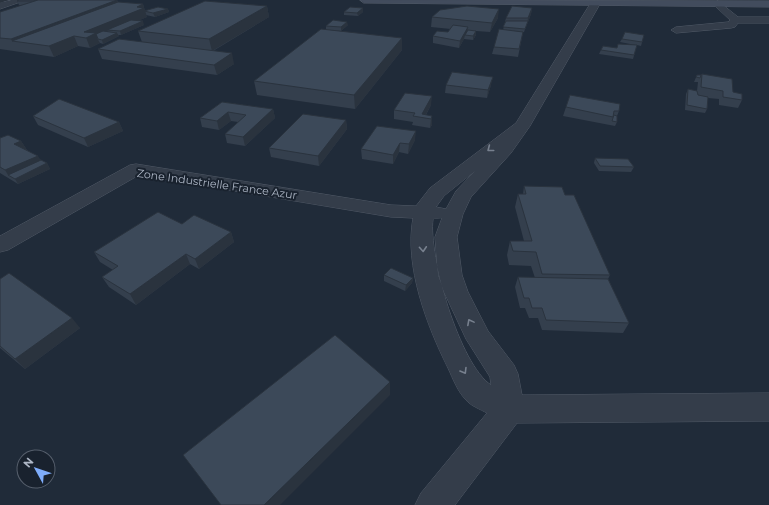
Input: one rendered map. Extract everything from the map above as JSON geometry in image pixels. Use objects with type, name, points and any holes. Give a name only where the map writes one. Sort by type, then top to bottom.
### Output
[{"type":"street","points":[[0,6],[22,0]]},
{"type":"street","points":[[364,0],[595,4],[769,4]]},
{"type":"street","points":[[434,505],[509,409],[504,374],[479,338],[466,313],[450,275],[446,238],[453,214],[463,195],[505,148],[522,126],[595,4]]},
{"type":"street","points":[[718,4],[735,20],[769,20]]},
{"type":"street","points":[[676,30],[730,25],[735,20]]},
{"type":"street","points":[[522,126],[437,192],[428,202],[423,212],[424,258],[431,293],[439,318],[455,356],[475,391],[509,409],[769,407]]},
{"type":"street","name":"Zone Industrielle France Azur","points":[[0,245],[136,169],[391,211],[453,214]]},
{"type":"building","points":[[19,0],[38,0],[17,1]]},
{"type":"building","points":[[38,0],[117,0],[11,39],[0,38],[0,12]]},
{"type":"building","points":[[205,1],[267,6],[209,39],[138,31]]},
{"type":"building","points":[[118,2],[143,4],[137,7],[144,8],[84,32],[96,33],[86,38],[74,36],[49,46],[12,41]]},
{"type":"building","points":[[467,6],[499,9],[492,23],[432,17],[440,10]]},
{"type":"building","points":[[512,6],[532,8],[528,18],[506,18]]},
{"type":"building","points":[[158,7],[168,9],[153,13],[144,11]]},
{"type":"building","points":[[350,7],[363,8],[357,13],[344,12]]},
{"type":"building","points":[[131,20],[143,21],[120,31],[107,30]]},
{"type":"building","points":[[333,20],[347,22],[341,27],[326,26]]},
{"type":"building","points":[[506,21],[528,21],[525,29],[503,27]]},
{"type":"building","points":[[453,25],[468,27],[460,41],[433,36],[437,31],[448,32]]},
{"type":"building","points":[[321,29],[402,38],[354,95],[254,81]]},
{"type":"building","points":[[499,29],[523,32],[519,49],[494,47]]},
{"type":"building","points":[[468,30],[476,31],[473,36],[465,35]]},
{"type":"building","points":[[103,31],[117,33],[102,40],[98,39],[96,34]]},
{"type":"building","points":[[625,32],[644,35],[642,42],[622,39]]},
{"type":"building","points":[[119,39],[232,53],[214,65],[98,49]]},
{"type":"building","points":[[618,44],[637,45],[634,55],[601,50],[603,46],[617,48]]},
{"type":"building","points":[[452,72],[493,77],[488,90],[446,85]]},
{"type":"building","points":[[702,74],[732,79],[733,92],[742,94],[742,100],[723,97],[723,91],[701,87]]},
{"type":"building","points":[[697,75],[701,75],[700,78],[696,77]]},
{"type":"building","points":[[688,89],[697,91],[698,95],[708,97],[707,109],[687,105]]},
{"type":"building","points":[[405,93],[432,96],[422,114],[432,116],[431,119],[413,116],[415,113],[394,110]]},
{"type":"building","points":[[570,95],[620,104],[619,111],[614,111],[613,117],[566,107]]},
{"type":"building","points":[[59,99],[119,122],[84,138],[33,116]]},
{"type":"building","points":[[222,102],[273,109],[243,137],[225,134],[246,115],[228,112],[217,121],[200,118]]},
{"type":"building","points":[[303,114],[346,120],[318,156],[269,148]]},
{"type":"building","points":[[614,115],[617,116],[617,122],[612,121]]},
{"type":"building","points":[[377,126],[416,131],[409,144],[400,143],[393,155],[361,149]]},
{"type":"building","points":[[8,135],[21,141],[14,144],[38,156],[5,170],[0,167],[0,138]]},
{"type":"building","points":[[595,158],[628,159],[634,167],[600,166]]},
{"type":"building","points":[[41,160],[47,163],[15,179],[8,175]]},
{"type":"building","points":[[524,186],[562,187],[565,195],[574,195],[610,275],[542,274],[536,252],[513,251],[510,241],[532,241],[518,194],[526,194]]},
{"type":"building","points":[[158,212],[182,224],[194,215],[231,232],[195,259],[186,254],[130,294],[102,277],[118,266],[94,252]]},
{"type":"building","points":[[391,268],[413,278],[406,285],[384,275]]},
{"type":"building","points":[[9,273],[72,318],[15,359],[0,346],[0,279]]},
{"type":"building","points":[[518,277],[608,279],[629,323],[546,320],[542,308],[532,308],[529,298],[524,298]]},
{"type":"building","points":[[335,335],[390,382],[264,505],[221,505],[183,455]]}]
